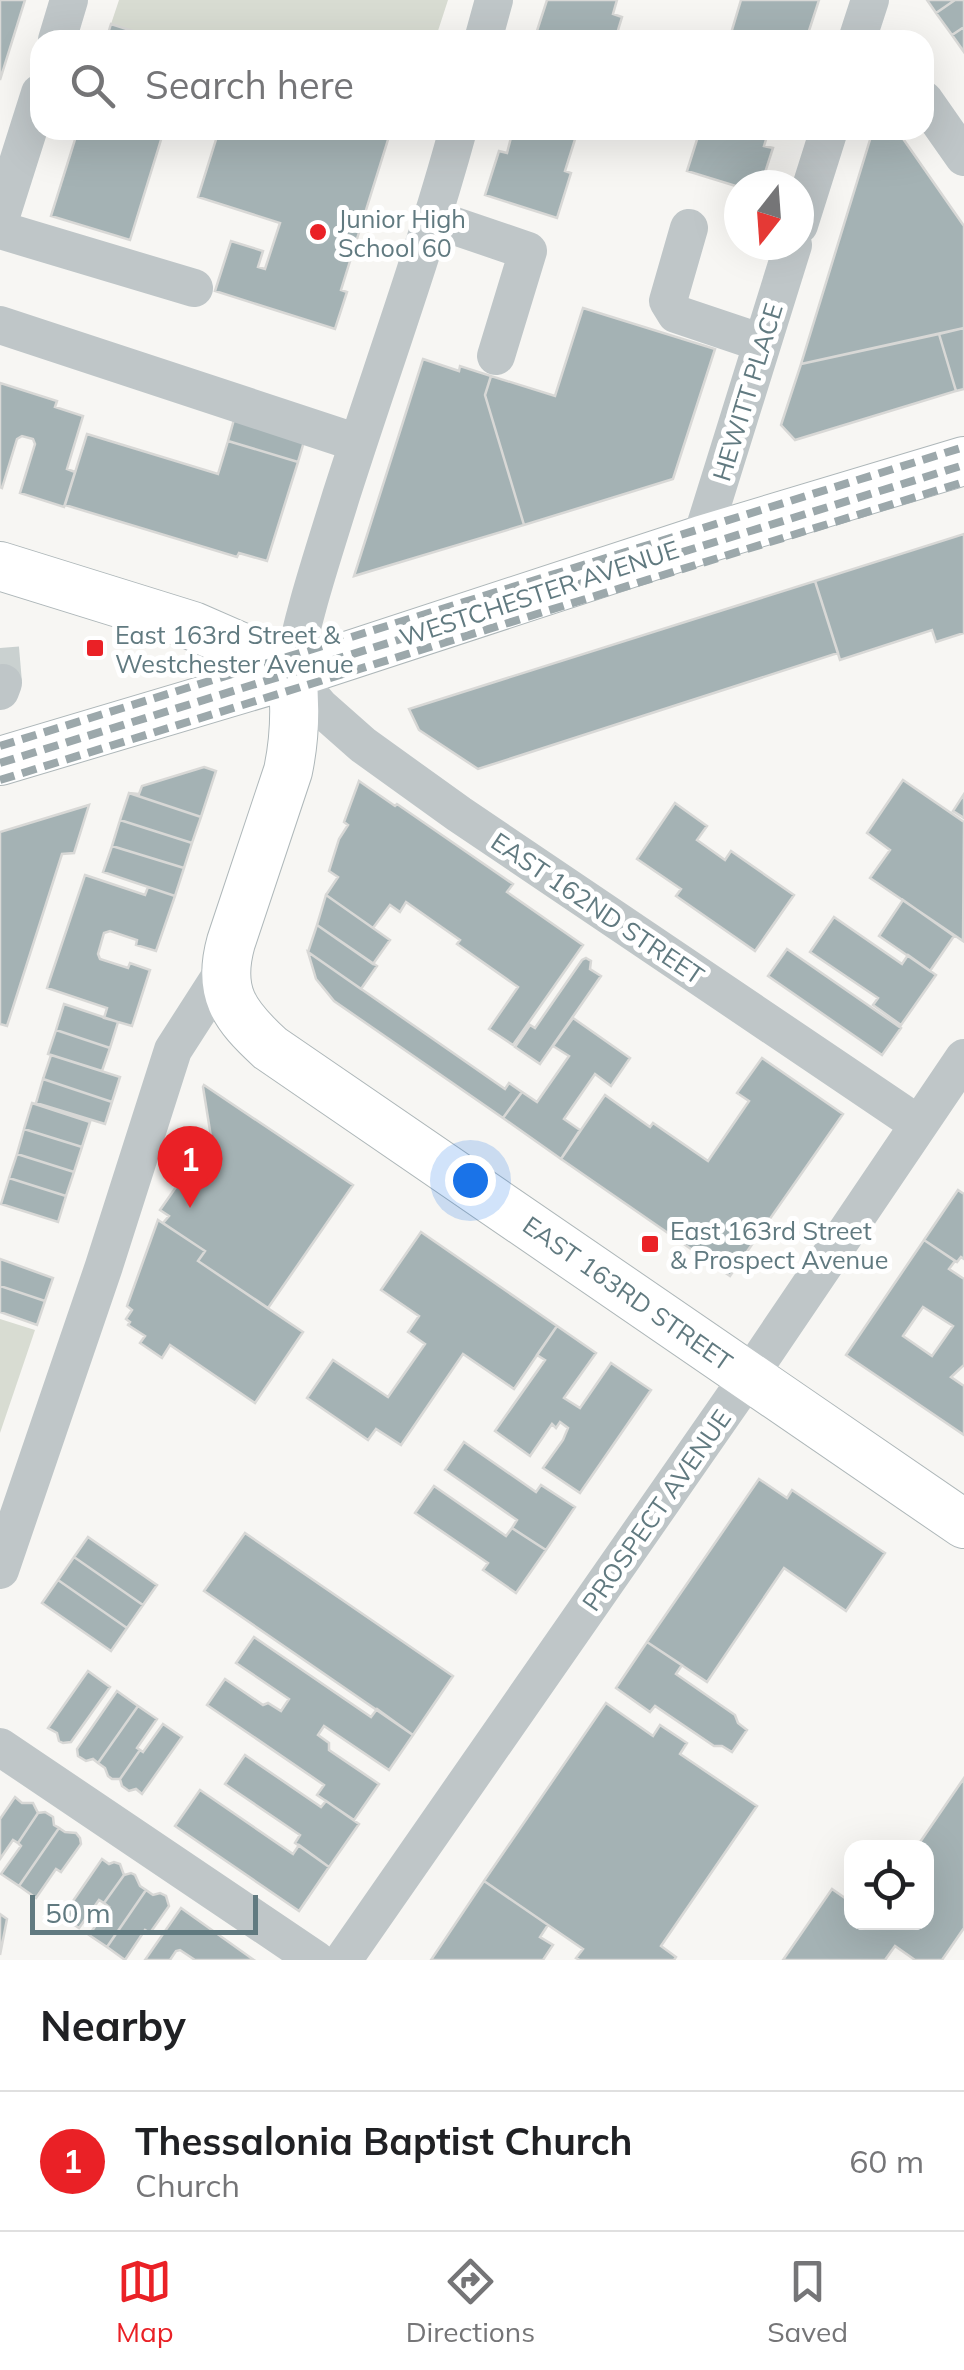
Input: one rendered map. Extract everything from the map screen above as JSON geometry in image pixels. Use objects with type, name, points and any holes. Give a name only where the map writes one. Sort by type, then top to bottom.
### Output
[{"type":"main road","name":"WESTCHESTER AVENUE","points":[[0,761],[292,674],[701,540],[964,461]]},
{"type":"main road","points":[[0,566],[193,626],[271,660],[292,674],[295,726],[290,760],[225,968]]},
{"type":"main road","name":"EAST 163RD STREET","points":[[225,968],[224,980],[235,1008],[270,1048],[964,1524]]},
{"type":"street","points":[[60,30],[69,0]]},
{"type":"street","points":[[486,30],[494,0]]},
{"type":"street","points":[[934,114],[964,156]]},
{"type":"street","points":[[0,220],[30,125]]},
{"type":"street","points":[[292,674],[312,591],[434,219],[455,140]]},
{"type":"street","points":[[814,178],[826,140]]},
{"type":"street","points":[[434,219],[528,251],[496,356]]},
{"type":"street","points":[[689,228],[668,301],[676,314],[762,343]]},
{"type":"street","points":[[0,230],[194,288]]},
{"type":"street","name":"HEWITT PLACE","points":[[701,540],[788,260]]},
{"type":"street","points":[[0,325],[358,443]]},
{"type":"street","name":"EAST 162ND STREET","points":[[292,674],[331,718],[459,814],[918,1124]]},
{"type":"street","points":[[0,1570],[173,1050],[225,968]]},
{"type":"street","name":"PROSPECT AVENUE","points":[[344,1960],[964,1058]]},
{"type":"street","points":[[0,1747],[316,1960]]},
{"type":"shaded area","points":[[119,0],[448,0],[438,30],[130,30],[111,24]]},
{"type":"shaded area","points":[[0,1319],[35,1330],[0,1433]]},
{"type":"building","points":[[0,0],[25,0],[0,80]]},
{"type":"building","points":[[547,0],[617,0],[613,14],[622,17],[618,30],[537,30]]},
{"type":"building","points":[[741,0],[819,0],[809,30],[732,30]]},
{"type":"building","points":[[927,0],[955,0],[936,13]]},
{"type":"building","points":[[955,0],[964,0],[964,27],[952,35],[936,13]]},
{"type":"building","points":[[964,27],[964,52],[952,35]]},
{"type":"building","points":[[75,140],[161,140],[130,240],[51,216]]},
{"type":"building","name":"Junior High School 60","points":[[216,140],[388,140],[341,290],[347,292],[335,329],[215,291],[231,241],[263,251],[258,267],[265,269],[280,223],[198,197]]},
{"type":"building","points":[[510,140],[575,140],[565,171],[571,173],[557,218],[485,195],[499,151],[507,153]]},
{"type":"building","points":[[697,140],[766,140],[764,146],[773,148],[766,170],[724,170],[724,182],[687,171]]},
{"type":"building","points":[[870,140],[904,140],[964,226],[964,328],[801,364]]},
{"type":"building","points":[[583,308],[715,349],[673,479],[524,525],[485,395],[491,376],[555,396]]},
{"type":"building","points":[[964,328],[964,389],[956,391],[939,334]]},
{"type":"building","points":[[939,334],[956,391],[795,440],[781,425],[801,364]]},
{"type":"building","points":[[423,359],[491,376],[485,395],[524,525],[354,576]]},
{"type":"building","points":[[0,383],[57,401],[55,407],[83,416],[67,469],[75,472],[64,507],[20,493],[35,444],[33,439],[17,439],[0,487]]},
{"type":"building","points":[[235,416],[305,438],[298,462],[228,441]]},
{"type":"building","points":[[87,434],[218,474],[228,441],[298,462],[267,561],[239,553],[237,557],[65,505]]},
{"type":"building","points":[[964,534],[964,633],[936,642],[932,630],[840,660],[815,581]]},
{"type":"building","points":[[815,581],[838,653],[478,769],[419,730],[409,709]]},
{"type":"building","points":[[204,767],[216,771],[201,817],[129,793],[139,794],[142,786]]},
{"type":"building","points":[[903,780],[964,822],[963,941],[870,878],[890,850],[867,833]]},
{"type":"building","points":[[359,781],[513,884],[507,892],[583,945],[513,1045],[489,1029],[518,987],[457,944],[460,940],[406,902],[400,912],[390,905],[373,928],[326,895],[338,877],[329,871],[348,825],[344,822]]},
{"type":"building","points":[[129,793],[201,817],[192,843],[120,820]]},
{"type":"building","points":[[964,794],[964,818],[953,811]]},
{"type":"building","points":[[675,803],[707,826],[697,840],[725,860],[731,851],[794,895],[755,951],[676,896],[681,889],[637,859]]},
{"type":"building","points":[[89,805],[74,853],[62,854],[7,1026],[0,1024],[0,832]]},
{"type":"building","points":[[120,820],[192,843],[184,868],[112,846]]},
{"type":"building","points":[[112,846],[184,868],[175,896],[103,872]]},
{"type":"building","points":[[85,875],[145,895],[148,887],[175,896],[156,951],[136,945],[137,940],[110,931],[104,933],[100,959],[150,970],[132,1026],[104,1018],[107,1008],[47,988]]},
{"type":"building","points":[[326,895],[390,940],[373,964],[317,925]]},
{"type":"building","points":[[903,900],[954,936],[930,971],[879,936]]},
{"type":"building","points":[[834,917],[902,964],[908,955],[936,975],[901,1025],[873,1005],[878,998],[810,952]]},
{"type":"building","points":[[317,925],[377,966],[361,989],[308,952]]},
{"type":"building","points":[[787,949],[901,1028],[882,1055],[768,976]]},
{"type":"building","points":[[308,952],[505,1089],[509,1083],[522,1092],[503,1118],[334,1001],[316,979]]},
{"type":"building","points":[[586,958],[591,961],[590,969],[601,976],[540,1064],[515,1047],[530,1025],[535,1028]]},
{"type":"building","points":[[64,1004],[118,1022],[110,1048],[56,1030]]},
{"type":"building","points":[[573,1018],[630,1058],[611,1086],[595,1074],[564,1119],[580,1130],[561,1159],[503,1118],[522,1092],[537,1102],[569,1056],[553,1046]]},
{"type":"building","points":[[56,1030],[110,1048],[102,1071],[48,1054]]},
{"type":"building","points":[[51,1055],[120,1077],[112,1102],[43,1079]]},
{"type":"building","points":[[762,1058],[843,1114],[730,1276],[561,1159],[605,1095],[708,1161],[749,1101],[737,1093]]},
{"type":"building","points":[[43,1079],[112,1102],[105,1124],[36,1103]]},
{"type":"building","points":[[204,1085],[353,1185],[268,1308],[198,1261],[205,1251],[163,1223],[169,1216],[160,1210],[211,1137]]},
{"type":"building","points":[[32,1103],[90,1122],[82,1147],[24,1129]]},
{"type":"building","points":[[24,1129],[82,1147],[74,1172],[17,1154]]},
{"type":"building","points":[[17,1154],[74,1172],[66,1196],[9,1178]]},
{"type":"building","points":[[9,1178],[66,1196],[58,1222],[1,1204]]},
{"type":"building","points":[[958,1190],[964,1194],[964,1259],[961,1257],[957,1262],[924,1240]]},
{"type":"building","points":[[158,1220],[205,1251],[198,1261],[303,1332],[255,1403],[170,1345],[162,1358],[140,1343],[145,1336],[128,1325],[126,1319],[132,1310],[127,1306]]},
{"type":"building","points":[[421,1232],[557,1326],[514,1389],[463,1354],[401,1445],[376,1429],[368,1440],[307,1398],[333,1360],[388,1397],[425,1344],[408,1332],[419,1316],[381,1290]]},
{"type":"building","points":[[924,1240],[955,1261],[949,1269],[964,1279],[964,1365],[951,1377],[964,1386],[964,1435],[846,1355]],"holes":[[[923,1307],[953,1326],[932,1356],[903,1336]]]},
{"type":"building","points":[[0,1259],[53,1278],[45,1301],[0,1286]]},
{"type":"building","points":[[0,1286],[45,1301],[37,1325],[0,1312]]},
{"type":"building","points":[[557,1326],[596,1353],[564,1398],[580,1408],[611,1363],[651,1390],[580,1493],[543,1468],[568,1428],[560,1422],[556,1428],[552,1424],[530,1456],[495,1431],[545,1360],[537,1355]]},
{"type":"building","points":[[464,1442],[536,1492],[541,1485],[575,1507],[546,1550],[512,1528],[517,1520],[445,1470]]},
{"type":"building","points":[[759,1479],[787,1498],[792,1490],[885,1553],[846,1611],[784,1568],[707,1682],[647,1642]]},
{"type":"building","points":[[434,1486],[506,1536],[512,1528],[546,1550],[516,1593],[483,1570],[488,1563],[415,1513]]},
{"type":"building","points":[[245,1533],[453,1676],[413,1735],[204,1591]]},
{"type":"building","points":[[88,1537],[157,1585],[143,1605],[74,1557]]},
{"type":"building","points":[[74,1557],[143,1605],[127,1628],[58,1580]]},
{"type":"building","points":[[58,1580],[127,1628],[111,1651],[42,1603]]},
{"type":"building","points":[[254,1637],[371,1717],[377,1709],[413,1735],[389,1770],[324,1726],[318,1735],[329,1743],[329,1750],[379,1784],[354,1820],[317,1795],[324,1785],[207,1705],[225,1679],[263,1705],[268,1703],[281,1711],[289,1699],[236,1663]]},
{"type":"building","points":[[647,1642],[682,1665],[676,1674],[735,1715],[747,1730],[732,1752],[714,1746],[655,1706],[650,1712],[616,1688]]},
{"type":"building","points":[[88,1671],[110,1687],[71,1742],[63,1743],[48,1728]]},
{"type":"building","points":[[117,1691],[138,1706],[98,1763],[93,1759],[86,1761],[78,1756],[77,1749]]},
{"type":"building","points":[[606,1703],[653,1736],[660,1725],[687,1743],[680,1754],[757,1806],[661,1946],[676,1957],[674,1960],[580,1960],[576,1958],[583,1949],[484,1881]]},
{"type":"building","points":[[138,1706],[157,1719],[120,1779],[112,1779],[98,1763]]},
{"type":"building","points":[[163,1724],[182,1737],[142,1794],[136,1789],[129,1791],[120,1779]]},
{"type":"building","points":[[245,1755],[321,1807],[326,1801],[359,1824],[329,1867],[295,1843],[300,1835],[225,1784]]},
{"type":"building","points":[[964,1778],[964,1928],[942,1960],[915,1960],[895,1946],[885,1960],[783,1960],[832,1889],[844,1897],[844,1930],[934,1930],[934,1840],[921,1840]]},
{"type":"building","points":[[200,1790],[293,1854],[299,1845],[329,1867],[299,1911],[175,1826]]},
{"type":"building","points":[[15,1797],[22,1803],[33,1803],[38,1813],[18,1843],[13,1840],[0,1859],[0,1819]]},
{"type":"building","points":[[45,1812],[59,1828],[19,1886],[1,1874],[38,1813]]},
{"type":"building","points":[[59,1828],[76,1833],[81,1844],[61,1872],[56,1869],[36,1898],[19,1886]]},
{"type":"building","points":[[102,1859],[120,1864],[124,1875],[79,1928],[62,1917]]},
{"type":"building","points":[[131,1873],[146,1890],[107,1947],[89,1935],[109,1907],[104,1903],[124,1875]]},
{"type":"building","points":[[484,1881],[548,1925],[540,1937],[553,1945],[543,1960],[431,1960]]},
{"type":"building","points":[[146,1890],[166,1896],[169,1906],[150,1933],[145,1930],[125,1960],[107,1947]]},
{"type":"building","points":[[181,1908],[254,1960],[195,1960],[180,1950],[170,1960],[145,1960]]},
{"type":"building","points":[[0,1914],[7,1919],[0,1955]]},
{"type":"tunnel","points":[[0,648],[3,683]]},
{"type":"railway","points":[[0,746],[964,447]]},
{"type":"railway","points":[[0,763],[964,465]]},
{"type":"railway","points":[[0,780],[964,482]]},
{"type":"place","name":"Junior High School 60","points":[[318,232]]},
{"type":"place","name":"East 163rd Street & Westchester Avenue","points":[[95,648]]},
{"type":"place","name":"Thessalonia Baptist Church","points":[[190,1208]]},
{"type":"place","name":"East 163rd Street & Prospect Avenue","points":[[650,1244]]}]
